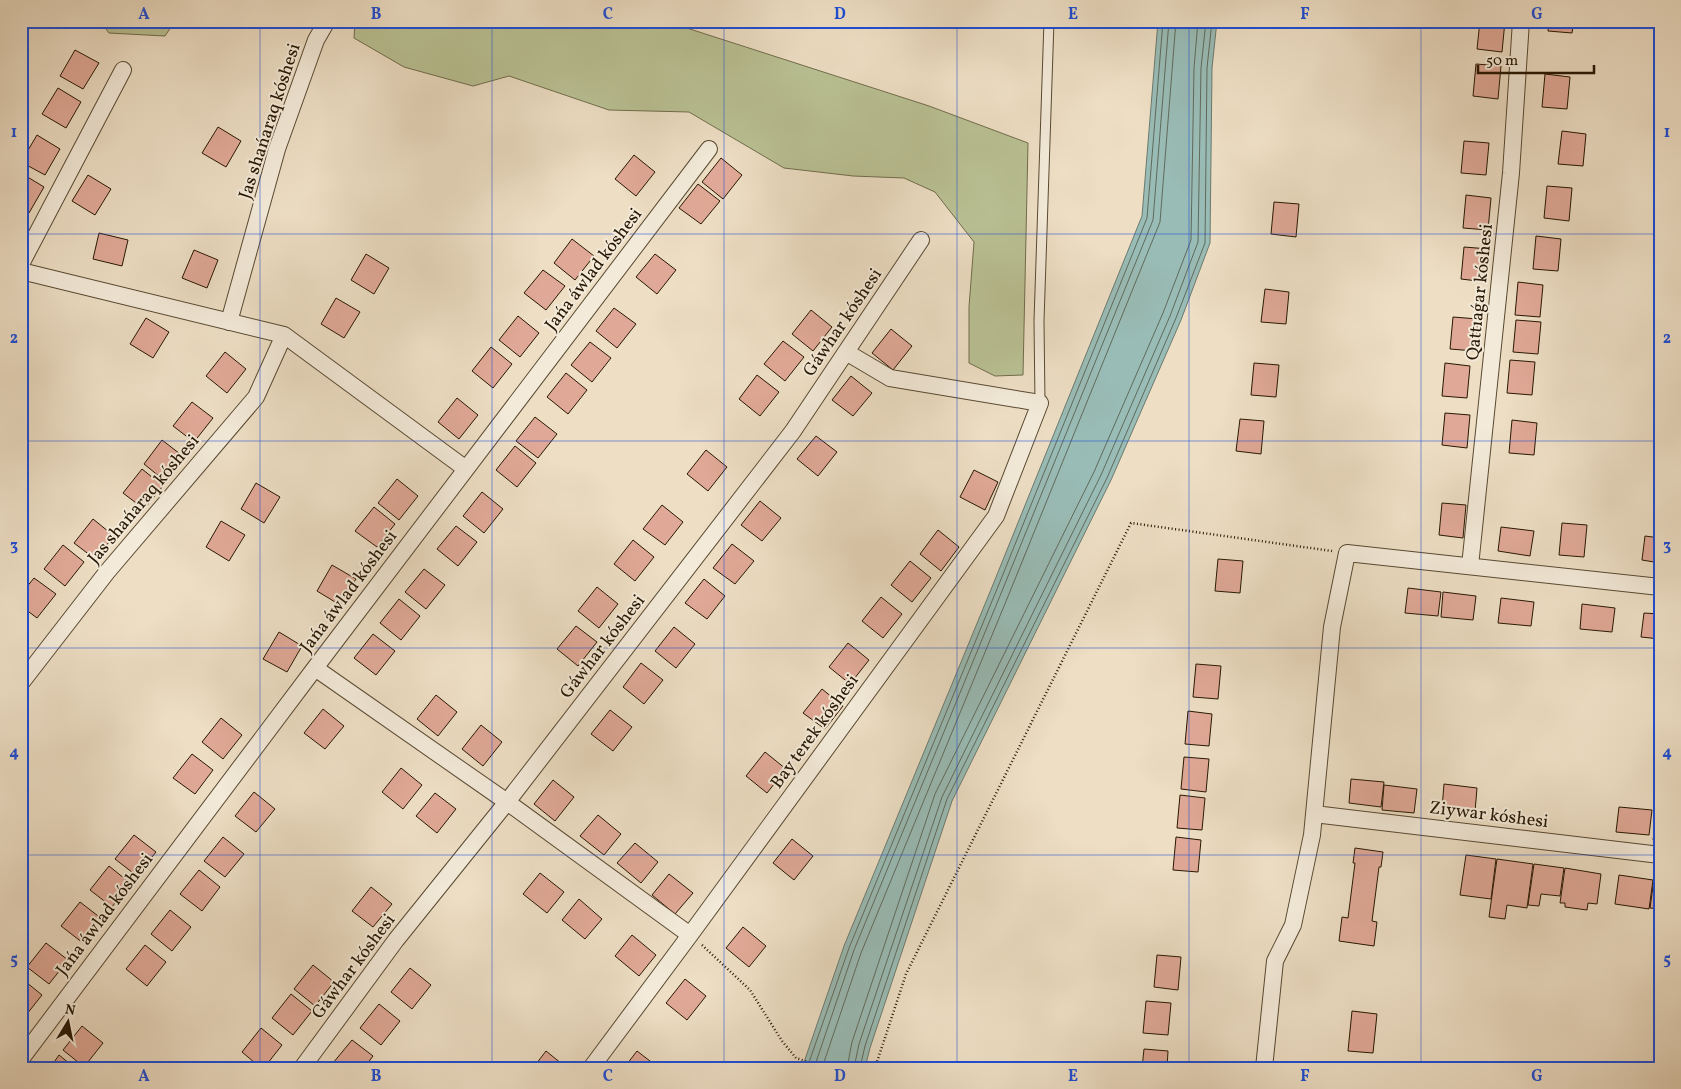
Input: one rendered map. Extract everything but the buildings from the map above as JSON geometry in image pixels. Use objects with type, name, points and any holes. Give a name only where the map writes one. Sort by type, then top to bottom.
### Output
[{"type":"street","name":"Jas shańaraq kóshesi","points":[[229,322],[277,149],[316,40],[327,21]]},
{"type":"street","name":"Qattıaǵar kóshesi","points":[[1470,566],[1512,173],[1520,21]]},
{"type":"street","points":[[21,264],[123,70]]},
{"type":"street","name":"Jańa áwlad kóshesi","points":[[24,1051],[709,149]]},
{"type":"street","name":"Gáwhar kóshesi","points":[[302,1068],[396,940],[507,802],[793,431],[921,240]]},
{"type":"street","points":[[21,271],[284,335],[466,469]]},
{"type":"street","name":"Jas shańaraq kóshesi","points":[[21,682],[107,572],[256,397],[284,335]]},
{"type":"street","points":[[846,352],[890,378],[1040,403]]},
{"type":"street","name":"Bay terek kóshesi","points":[[591,1068],[996,516],[1040,403]]},
{"type":"street","points":[[1264,1068],[1275,961],[1293,925],[1312,835],[1332,627],[1347,553],[1660,587]]},
{"type":"street","points":[[314,668],[507,802],[690,935]]},
{"type":"street","name":"Ziywar kóshesi","points":[[1314,814],[1660,855]]},
{"type":"lane","points":[[1040,403],[1039,321],[1049,21]]},
{"type":"path","points":[[875,1068],[906,974],[1131,523],[1347,553]]},
{"type":"path","points":[[690,935],[750,990],[782,1041],[796,1058],[825,1068]]},
{"type":"green space","points":[[100,21],[175,21],[165,36],[109,33]]},
{"type":"green space","points":[[355,21],[665,21],[929,106],[1028,143],[1023,375],[995,376],[969,363],[969,307],[974,242],[935,192],[904,178],[853,176],[784,168],[689,112],[609,110],[509,76],[473,86],[404,67],[354,38]]},
{"type":"water","points":[[1158,21],[1217,21],[1212,68],[1210,243],[1181,320],[1111,480],[952,801],[865,1068],[802,1068],[844,946],[1142,216]]}]
